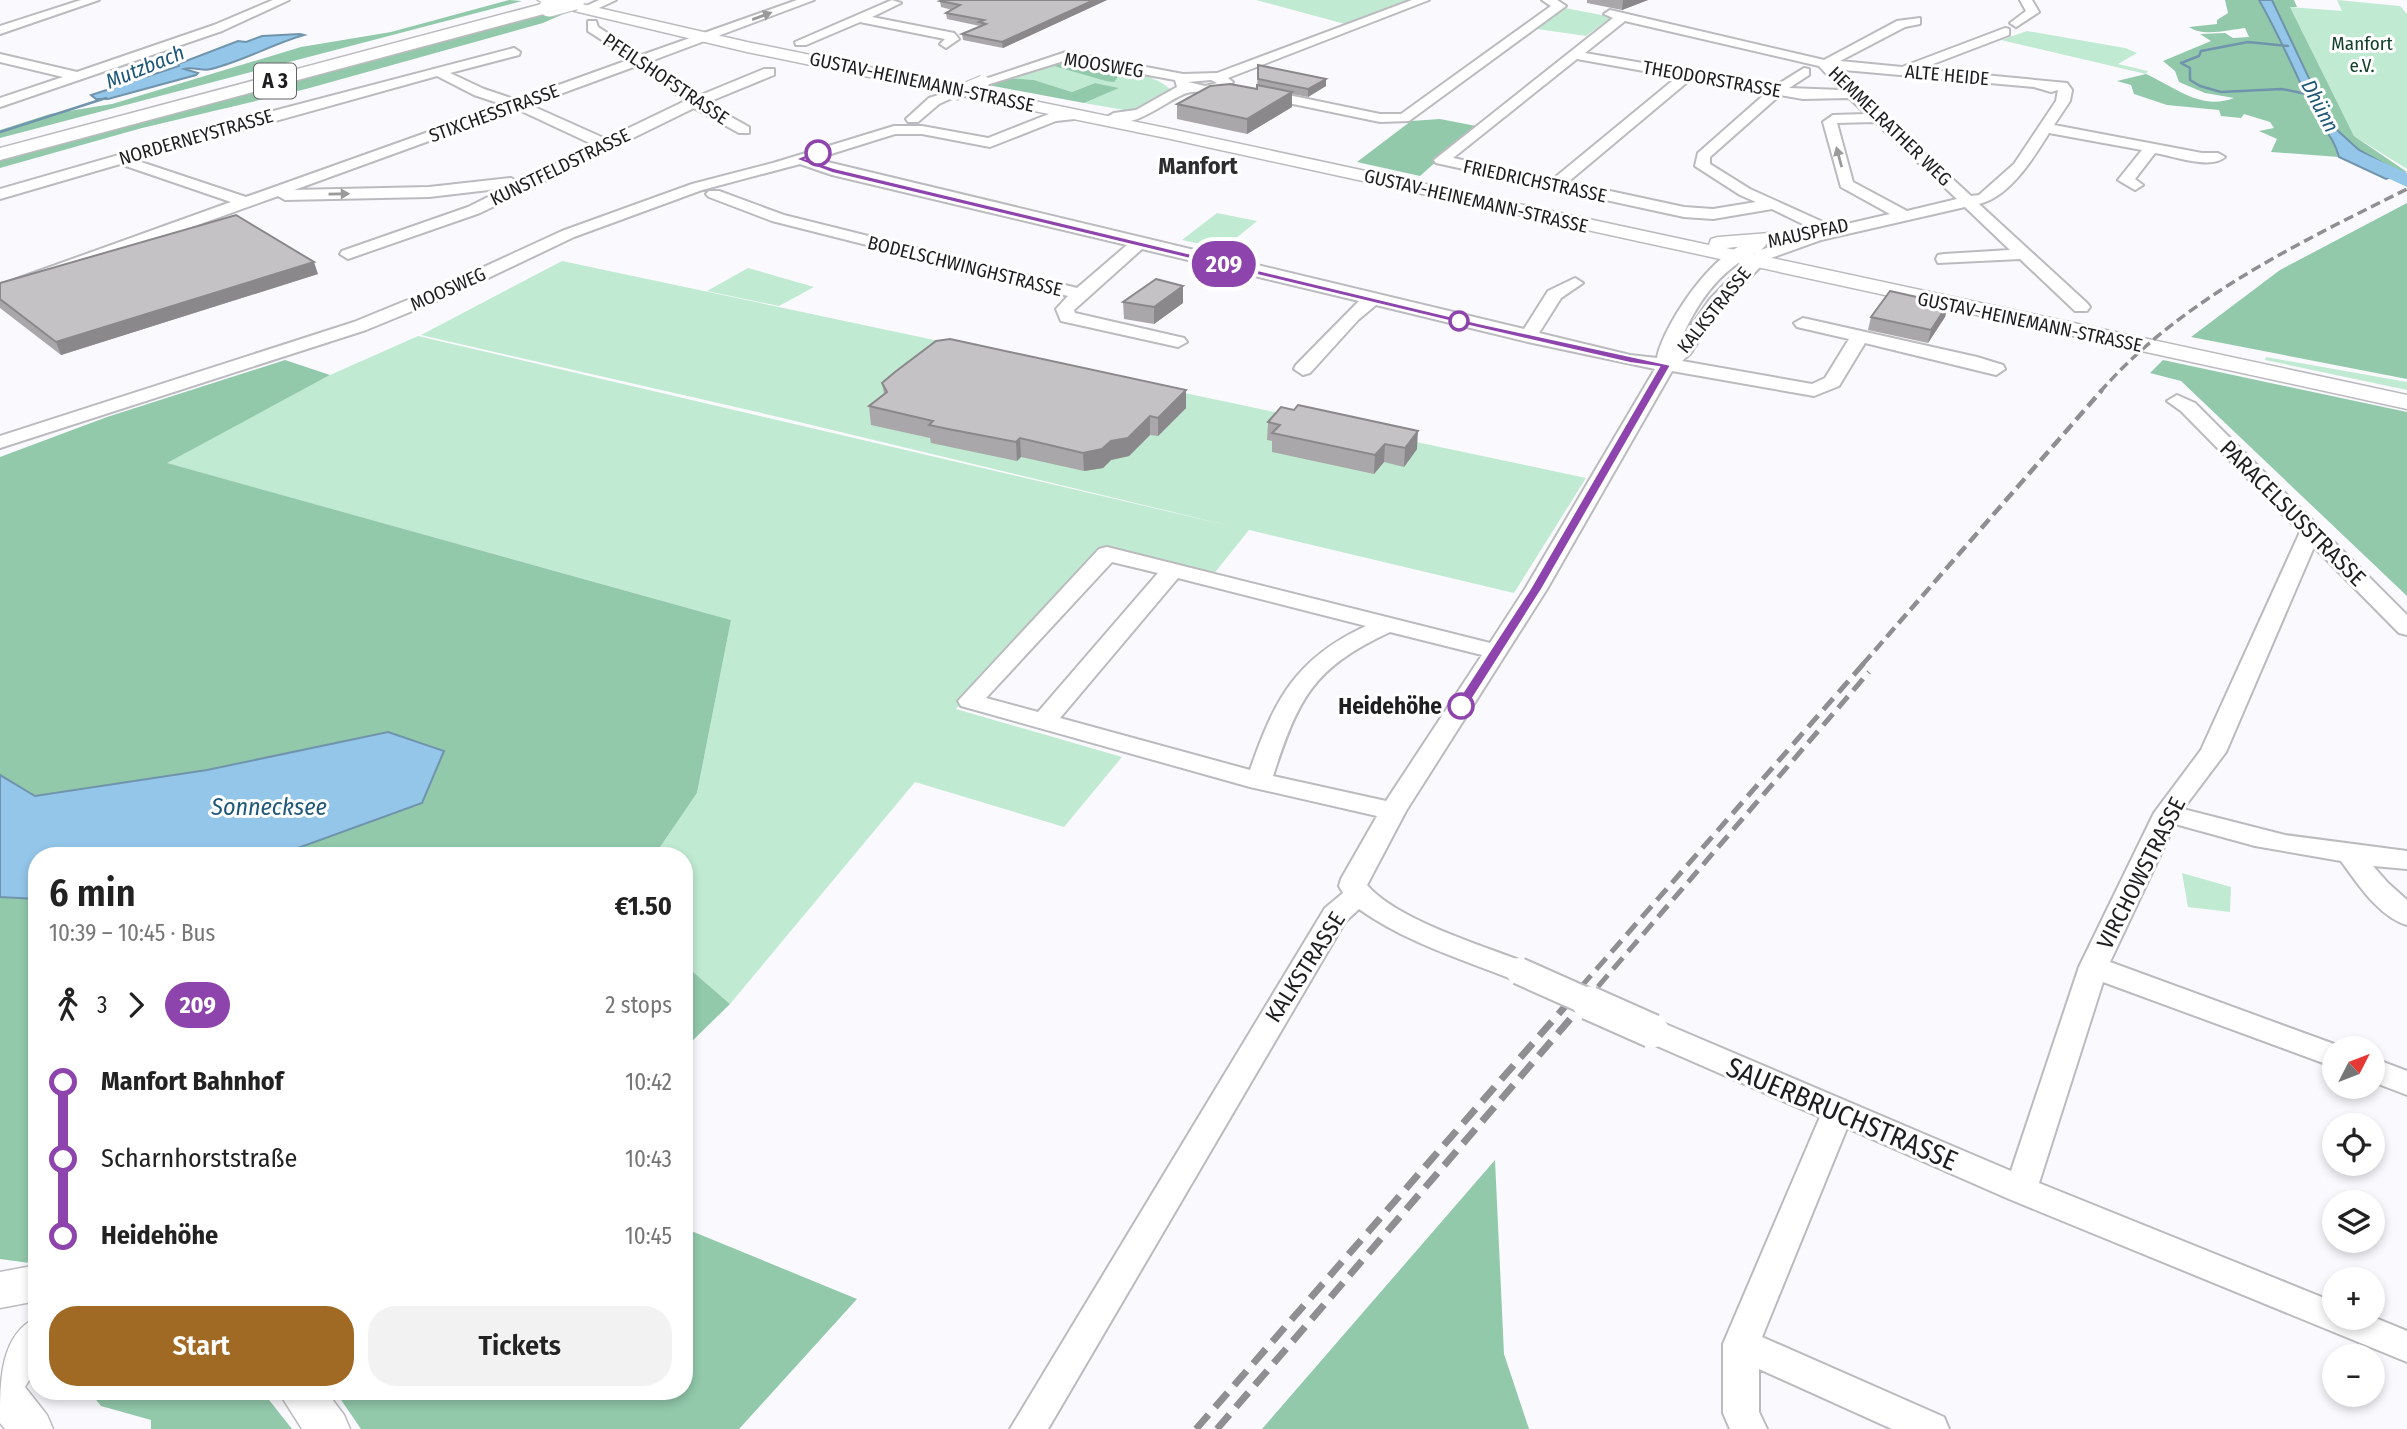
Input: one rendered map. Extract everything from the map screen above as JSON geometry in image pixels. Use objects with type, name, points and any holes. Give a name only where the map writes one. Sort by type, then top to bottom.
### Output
[{"type":"highway","name":"A 3","points":[[0,154],[548,2]]},
{"type":"highway","name":"A 3","points":[[0,145],[548,2],[584,5]]},
{"type":"main road","name":"GUSTAV-HEINEMANN-STRASSE","points":[[584,5],[1050,113],[1079,115],[1659,242],[1758,251]]},
{"type":"main road","name":"GUSTAV-HEINEMANN-STRASSE","points":[[711,36],[1114,117],[1701,242],[1758,251],[1796,267],[2407,402]]},
{"type":"main road","points":[[1659,242],[1697,258],[1704,264],[1710,276]]},
{"type":"main road","points":[[1701,242],[1737,243],[1758,251],[1790,254],[1796,267],[1761,272],[1738,279]]},
{"type":"main road","name":"GUSTAV-HEINEMANN-STRASSE","points":[[1796,267],[2407,394]]},
{"type":"main road","points":[[0,1290],[28,1285]]},
{"type":"main road","points":[[12,1409],[24,1349],[28,1345]]},
{"type":"main road","points":[[307,1400],[328,1429]]},
{"type":"street","points":[[0,30],[93,0]]},
{"type":"street","points":[[0,103],[218,28],[283,0]]},
{"type":"street","points":[[584,5],[610,0]]},
{"type":"street","name":"STIXCHESSTRASSE","points":[[0,291],[808,0]]},
{"type":"street","points":[[801,41],[895,3],[881,0]]},
{"type":"street","points":[[1114,117],[1139,114],[1188,85],[1221,82],[1423,0]]},
{"type":"street","points":[[2016,23],[2033,12],[2026,0]]},
{"type":"street","points":[[1221,82],[1380,118],[1404,118],[1554,3]]},
{"type":"street","name":"FRIEDRICHSTRASSE","points":[[1617,15],[1574,55],[1441,160],[1554,186],[1699,214],[1774,204]]},
{"type":"street","name":"HEMMELRATHER WEG","points":[[1617,15],[1826,64],[1825,68],[1876,118],[1937,171],[2081,307]]},
{"type":"street","points":[[860,18],[950,36],[953,39],[947,44]]},
{"type":"street","points":[[1826,64],[1901,24],[1916,21]]},
{"type":"street","name":"PFEILSHOFSTRASSE","points":[[593,24],[592,28],[640,60],[694,102],[744,130]]},
{"type":"street","points":[[1906,72],[1907,69],[1978,40],[2005,32]]},
{"type":"street","name":"NORDERNEYSTRASSE","points":[[0,194],[514,52]]},
{"type":"street","name":"THEODORSTRASSE","points":[[1574,55],[1803,95],[1852,94]]},
{"type":"street","name":"MOOSWEG","points":[[0,442],[340,334],[441,293],[594,223],[710,183],[894,130],[907,132],[918,125],[934,101],[983,82],[1066,56],[1188,85]]},
{"type":"street","points":[[0,58],[80,77]]},
{"type":"street","name":"ALTE HEIDE","points":[[1826,64],[2036,83]]},
{"type":"street","points":[[0,74],[28,65]]},
{"type":"street","points":[[438,72],[606,145]]},
{"type":"street","name":"KUNSTFELDSTRASSE","points":[[348,254],[474,210],[694,102],[769,72]]},
{"type":"street","points":[[1804,72],[1779,91],[1772,93],[1703,156],[1702,166],[1745,192],[1827,230]]},
{"type":"street","points":[[1554,186],[1688,75]]},
{"type":"street","name":"MAUSPFAD","points":[[1758,251],[1827,230],[1984,198],[2026,159],[2047,128],[2064,95],[2062,86],[2036,83]]},
{"type":"street","points":[[1151,125],[1145,120],[1148,116],[1188,85]]},
{"type":"street","name":"MOOSWEG","points":[[918,125],[966,140],[990,143],[1050,113]]},
{"type":"street","points":[[1876,118],[1833,119],[1830,122],[1846,184],[1903,215]]},
{"type":"street","points":[[2047,128],[2218,157]]},
{"type":"street","points":[[2135,185],[2126,180],[2152,147]]},
{"type":"street","points":[[119,159],[244,202]]},
{"type":"street","points":[[799,159],[832,170],[1630,360],[1814,390],[1832,382],[1860,336]]},
{"type":"street","name":"STIXCHESSTRASSE","points":[[271,193],[429,192],[532,180]]},
{"type":"street","name":"BODELSCHWINGHSTRASSE","points":[[717,193],[785,220],[1080,294]]},
{"type":"street","points":[[1080,294],[1139,243]]},
{"type":"street","name":"KALKSTRASSE","points":[[1666,365],[1666,352],[1685,312],[1710,276],[1758,251]]},
{"type":"street","name":"KALKSTRASSE","points":[[1028,1429],[1327,929],[1343,906],[1357,895],[1353,886],[1355,878],[1393,811],[1536,589],[1666,365],[1684,350],[1706,316],[1758,251]]},
{"type":"street","points":[[1944,259],[2024,254]]},
{"type":"street","points":[[1528,337],[1554,295],[1575,283]]},
{"type":"street","name":"BODELSCHWINGHSTRASSE","points":[[1080,294],[1065,309],[1068,317],[1178,342]]},
{"type":"street","points":[[1303,369],[1345,323],[1372,299]]},
{"type":"street","points":[[1803,323],[1996,369]]},
{"type":"street","name":"PARACELSUSSTRASSE","points":[[2177,401],[2188,407],[2407,628]]},
{"type":"street","name":"VIRCHOWSTRASSE","points":[[2021,1190],[2093,967],[2167,813],[2213,752],[2310,532]]},
{"type":"street","points":[[1393,811],[1259,781],[970,701],[1107,554],[1495,651]]},
{"type":"street","points":[[1043,722],[1173,570]]},
{"type":"street","points":[[1259,781],[1277,727],[1302,683],[1327,657],[1388,624]]},
{"type":"street","points":[[2167,813],[2208,827],[2350,855],[2407,860]]},
{"type":"street","points":[[2350,855],[2378,890],[2407,915]]},
{"type":"street","name":"SAUERBRUCHSTRASSE","points":[[1357,895],[1387,915],[1838,1114],[2407,1347]]},
{"type":"street","points":[[2093,967],[2322,1052]]},
{"type":"street","points":[[2385,1075],[2407,1083]]},
{"type":"street","points":[[1749,1429],[1741,1413],[1741,1344],[1838,1114]]},
{"type":"street","points":[[1741,1344],[1931,1429]]},
{"type":"green space","points":[[509,0],[522,1],[0,138],[0,130],[50,114],[112,104],[301,47],[391,32]]},
{"type":"green space","points":[[1256,0],[1410,0],[1345,24]]},
{"type":"green space","points":[[2225,0],[2259,0],[2339,157],[2271,152],[2277,139],[2259,131],[2274,128],[2270,122],[2244,114],[2241,118],[2221,116],[2219,110],[2167,105],[2134,94],[2131,85],[2117,81],[2146,74],[2199,100],[2210,102],[2234,98],[2205,93],[2179,82],[2175,71],[2163,61],[2211,41],[2200,34],[2225,33],[2233,38],[2249,37],[2245,28],[2201,32],[2189,27],[2217,24],[2217,20],[2228,13]]},
{"type":"green space","points":[[2272,0],[2294,0],[2297,7],[2290,7],[2354,136],[2407,172],[2401,173],[2359,150],[2337,130],[2324,110]]},
{"type":"green space","name":"Manfort e.V.","points":[[2337,0],[2400,6],[2407,14],[2407,169],[2354,136],[2290,7],[2342,11]]},
{"type":"green space","points":[[1565,8],[1612,17],[1586,36],[1537,29]]},
{"type":"green space","points":[[559,9],[568,12],[543,23],[306,89],[142,128],[0,168],[0,160]]},
{"type":"green space","points":[[2027,31],[2125,48],[2137,53],[2118,64],[2148,71],[2146,74],[2001,40]]},
{"type":"green space","points":[[1061,62],[1055,66],[1117,77],[1097,67],[1135,73],[1154,79],[1170,89],[1130,111],[1084,103],[1118,88],[1095,83],[1072,92],[1034,80],[1008,78]]},
{"type":"green space","points":[[1061,62],[1097,67],[1118,77],[1114,82],[1106,81],[1054,66]]},
{"type":"green space","points":[[1008,78],[1034,80],[1072,92],[1095,83],[1119,88],[1084,103],[988,85]]},
{"type":"green space","points":[[1440,119],[1476,126],[1420,176],[1357,162],[1411,121]]},
{"type":"green space","points":[[2407,203],[2407,379],[2191,337],[2280,270]]},
{"type":"green space","points":[[1217,213],[1257,221],[1223,249],[1182,240]]},
{"type":"green space","points":[[562,261],[1586,478],[1514,593],[1249,530],[1212,576],[1105,550],[956,709],[1122,757],[1064,827],[915,782],[730,1004],[693,972],[693,847],[660,847],[697,793],[731,620],[166,463],[330,375],[418,336],[1239,528],[770,415],[421,335]]},
{"type":"green space","points":[[748,268],[814,287],[779,306],[707,291]]},
{"type":"green space","points":[[2266,357],[2407,382],[2407,390],[2265,360]]},
{"type":"green space","points":[[285,360],[330,375],[167,463],[731,620],[697,793],[660,847],[301,847],[422,803],[207,770],[34,796],[0,775],[0,457],[107,417]]},
{"type":"green space","points":[[2163,360],[2407,412],[2407,596],[2181,381],[2150,373]]},
{"type":"green space","points":[[2182,873],[2231,887],[2230,912],[2188,907]]},
{"type":"green space","points":[[0,897],[28,899],[28,1263],[0,1259]]},
{"type":"green space","points":[[693,972],[730,1004],[693,1040]]},
{"type":"green space","points":[[1495,1160],[1504,1354],[1529,1429],[1262,1429]]},
{"type":"green space","points":[[693,1232],[857,1299],[739,1429],[361,1429],[341,1400],[693,1400]]},
{"type":"green space","points":[[96,1400],[269,1400],[292,1429],[151,1429],[151,1420],[101,1406]]},
{"type":"water","points":[[2259,0],[2272,0],[2324,110],[2337,130],[2359,150],[2401,173],[2386,179],[2339,157]]},
{"type":"water","points":[[304,35],[223,66],[208,70],[184,69],[198,73],[196,75],[108,99],[96,99],[91,95],[179,66],[178,64],[238,41],[246,42],[262,36]]},
{"type":"water","name":"Sonnecksee","points":[[388,732],[444,751],[422,803],[301,847],[28,847],[28,899],[0,897],[0,775],[35,796],[207,770]]},
{"type":"building","points":[[1094,0],[1002,42],[962,34],[986,24],[979,22],[984,20],[946,13],[960,5],[940,1]]},
{"type":"building","points":[[1258,65],[1326,79],[1308,89],[1258,79]]},
{"type":"building","points":[[1230,84],[1257,89],[1257,85],[1292,92],[1247,119],[1177,104],[1210,86]]},
{"type":"building","points":[[236,215],[314,262],[56,342],[0,299],[0,283]]},
{"type":"building","points":[[1156,279],[1183,286],[1154,307],[1123,302]]},
{"type":"building","points":[[1890,291],[1948,304],[1931,330],[1871,317]]},
{"type":"building","points":[[950,339],[1186,390],[1158,418],[1150,416],[1128,438],[1111,441],[1102,449],[1083,453],[1020,438],[1016,442],[929,425],[933,421],[869,406],[887,392],[882,383],[895,372],[936,341]]},
{"type":"building","points":[[1298,405],[1418,431],[1405,448],[1385,444],[1375,455],[1272,433],[1280,425],[1268,422],[1281,407],[1294,410]]},
{"type":"waterway","points":[[2288,46],[2248,42],[2201,51],[2199,56],[2181,63],[2190,68],[2190,80],[2221,92],[2282,89],[2311,95]]},
{"type":"waterway","name":"Mutzbach","points":[[0,132],[106,98]]},
{"type":"waterway","name":"Dhünn","points":[[2358,157],[2407,181]]},
{"type":"railway","points":[[2100,392],[2132,359],[2204,301],[2284,252],[2407,189]]},
{"type":"railway","points":[[1863,664],[2102,390]]},
{"type":"railway","points":[[1566,1004],[1865,662]]},
{"type":"railway","points":[[1583,1004],[1869,672]]},
{"type":"railway","points":[[1196,1429],[1568,1003]]},
{"type":"railway","points":[[1217,1429],[1584,1003]]},
{"type":"bus line","name":"209","points":[[818,153],[799,159],[832,170],[1478,326],[1630,360],[1666,365],[1536,589],[1461,706]]},
{"type":"place","name":"Heidehöhe","points":[[1461,706]]},
{"type":"district","name":"Manfort","points":[[1198,166]]}]
